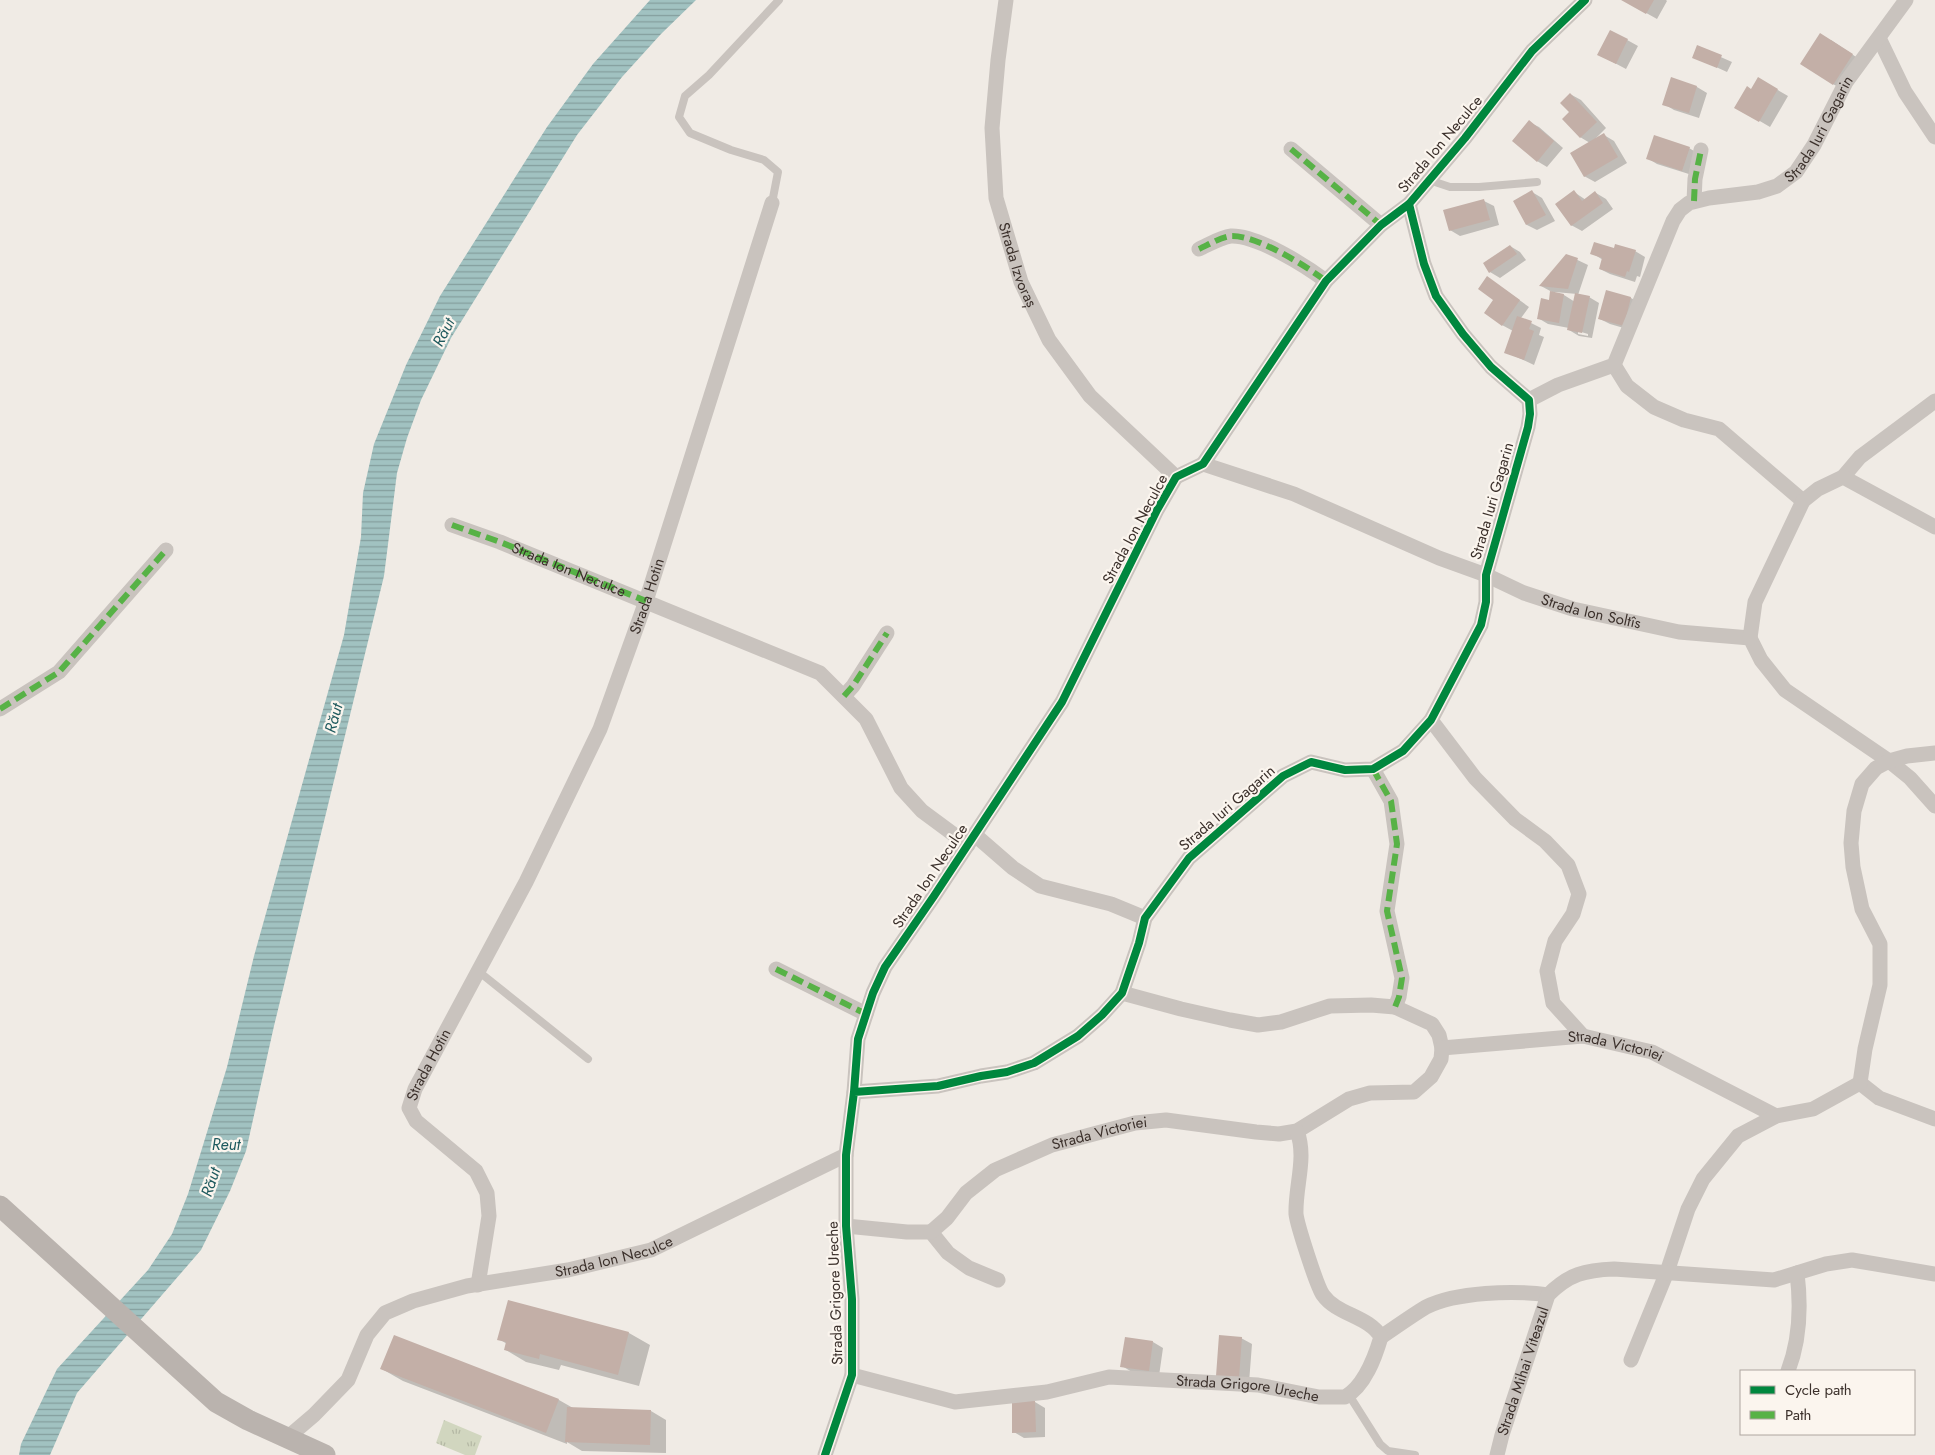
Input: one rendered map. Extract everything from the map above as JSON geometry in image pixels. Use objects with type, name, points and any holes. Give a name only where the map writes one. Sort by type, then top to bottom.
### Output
[{"type":"main road","points":[[0,1206],[216,1402],[248,1420],[325,1455]]},
{"type":"street","name":"Strada Izvoraș","points":[[1006,0],[992,128],[996,198],[1022,282],[1049,340],[1090,396],[1176,477]]},
{"type":"street","name":"Strada Ion Neculce","points":[[287,1438],[314,1415],[348,1380],[367,1335],[385,1313],[414,1301],[467,1286],[568,1270],[651,1250],[846,1155],[858,1040],[873,993],[885,967],[1062,702],[1153,519],[1176,477],[1203,464],[1326,281],[1381,225],[1409,204],[1465,138],[1532,51],[1585,0]]},
{"type":"street","name":"Strada Iuri Gagarin","points":[[1694,201],[1758,192],[1777,186],[1796,172],[1814,145],[1846,82],[1906,0]]},
{"type":"street","points":[[1879,38],[1905,92],[1935,138]]},
{"type":"street","points":[[1291,149],[1381,225]]},
{"type":"street","points":[[1409,204],[1424,264],[1436,296],[1463,334],[1491,367],[1529,400],[1558,385],[1614,365],[1672,221],[1680,210],[1694,201],[1695,179],[1701,150]]},
{"type":"street","name":"Strada Hotin","points":[[478,1285],[488,1216],[487,1193],[476,1171],[416,1121],[410,1108],[415,1089],[526,882],[600,729],[646,601],[772,203]]},
{"type":"street","points":[[1199,249],[1230,236],[1258,241],[1310,269],[1326,281]]},
{"type":"street","points":[[1614,365],[1627,386],[1654,407],[1684,420],[1719,429],[1803,501]]},
{"type":"street","name":"Strada Iuri Gagarin","points":[[854,1092],[938,1086],[1007,1072],[1034,1063],[1078,1036],[1102,1015],[1122,993],[1139,943],[1145,918],[1189,858],[1283,776],[1311,762],[1345,770],[1374,770],[1403,751],[1431,720],[1481,625],[1486,602],[1486,575],[1528,427],[1530,414],[1529,400]]},
{"type":"street","points":[[1935,402],[1860,457],[1843,477],[1818,490],[1803,501],[1755,602],[1750,638],[1761,660],[1785,690],[1889,761],[1910,778],[1935,806]]},
{"type":"street","name":"Strada Ion Soltîs","points":[[1203,464],[1294,494],[1439,558],[1486,575],[1524,593],[1573,609],[1679,632],[1750,638]]},
{"type":"street","points":[[1843,477],[1935,527]]},
{"type":"street","name":"Strada Ion Neculce","points":[[452,525],[500,542],[820,672],[866,719],[901,788],[922,811],[971,840]]},
{"type":"street","points":[[0,709],[59,672],[166,550]]},
{"type":"street","points":[[844,696],[853,686],[887,633]]},
{"type":"street","points":[[1431,720],[1475,778],[1515,819],[1545,841],[1568,865],[1579,894],[1573,914],[1555,941],[1546,971],[1553,1003],[1583,1036]]},
{"type":"street","points":[[1860,1083],[1865,1049],[1880,985],[1880,944],[1862,909],[1853,866],[1851,843],[1854,812],[1862,784],[1876,768],[1889,761],[1907,756],[1935,753]]},
{"type":"street","points":[[1374,770],[1391,801],[1397,844],[1387,911],[1402,978],[1399,997],[1395,1007]]},
{"type":"street","points":[[971,840],[1040,886],[1112,904],[1145,918]]},
{"type":"street","points":[[776,969],[866,1014]]},
{"type":"street","points":[[1122,993],[1197,1013],[1258,1025],[1281,1022],[1330,1006],[1371,1005],[1395,1007],[1432,1024],[1440,1035],[1442,1048]]},
{"type":"street","name":"Strada Victoriei","points":[[931,1232],[947,1218],[966,1193],[996,1170],[1052,1145],[1098,1132],[1166,1120],[1279,1134],[1298,1131],[1349,1099],[1370,1093],[1414,1092],[1431,1077],[1441,1059],[1442,1048],[1583,1036],[1652,1052],[1776,1116]]},
{"type":"street","points":[[1631,1360],[1667,1272],[1688,1208],[1704,1179],[1738,1136],[1776,1116],[1813,1109],[1860,1083]]},
{"type":"street","points":[[1860,1083],[1879,1098],[1935,1119]]},
{"type":"street","points":[[1298,1131],[1302,1142],[1296,1216],[1323,1294],[1342,1311],[1378,1331],[1381,1337]]},
{"type":"street","name":"Strada Grigore Ureche","points":[[825,1455],[852,1375],[852,1299],[846,1226],[846,1155]]},
{"type":"street","name":"Strada Grigore Ureche","points":[[846,1226],[907,1232],[931,1232]]},
{"type":"street","points":[[931,1232],[948,1253],[969,1268],[998,1280]]},
{"type":"street","name":"Strada Mihai Viteazul","points":[[1497,1455],[1502,1434],[1548,1295],[1558,1284],[1573,1276],[1588,1270],[1614,1269],[1774,1280],[1826,1264],[1852,1260],[1935,1274]]},
{"type":"street","points":[[1788,1370],[1799,1323],[1798,1273]]},
{"type":"street","points":[[1349,1395],[1367,1372],[1381,1337],[1426,1308],[1442,1301],[1498,1293],[1527,1292],[1548,1295]]},
{"type":"street","name":"Strada Grigore Ureche","points":[[852,1375],[954,1402],[1047,1392],[1109,1376],[1258,1385],[1339,1398],[1349,1395]]},
{"type":"lane","points":[[772,203],[778,172],[764,160],[731,150],[690,133],[679,117],[685,96],[709,75],[779,0]]},
{"type":"lane","name":"Strada Ion Neculce","points":[[1428,180],[1450,187],[1479,187],[1537,182]]},
{"type":"lane","points":[[478,971],[588,1058]]},
{"type":"lane","points":[[1349,1395],[1380,1444],[1388,1450],[1415,1455]]},
{"type":"green space","points":[[444,1420],[482,1436],[475,1455],[465,1455],[436,1443]]},
{"type":"water","name":"Reut","points":[[650,0],[696,0],[661,34],[622,77],[577,135],[451,338],[421,400],[407,438],[397,473],[384,576],[274,1026],[246,1151],[230,1191],[201,1250],[77,1393],[50,1455],[19,1455],[21,1444],[57,1369],[148,1270],[172,1234],[188,1194],[227,1067],[254,956],[344,635],[361,537],[363,493],[374,444],[406,365],[440,296],[547,127],[593,64]]},
{"type":"building","points":[[1621,0],[1654,0],[1646,14]]},
{"type":"building","points":[[1610,30],[1628,39],[1616,64],[1597,55]]},
{"type":"building","points":[[1820,33],[1853,54],[1833,85],[1800,64]]},
{"type":"building","points":[[1697,45],[1722,55],[1717,68],[1692,58]]},
{"type":"building","points":[[1671,77],[1697,86],[1689,113],[1662,105]]},
{"type":"building","points":[[1758,77],[1778,89],[1759,122],[1734,108],[1747,86],[1751,89]]},
{"type":"building","points":[[1570,93],[1597,122],[1580,138],[1562,119],[1569,112],[1560,103]]},
{"type":"building","points":[[1529,120],[1554,141],[1537,162],[1512,141]]},
{"type":"building","points":[[1604,133],[1618,157],[1584,177],[1570,153]]},
{"type":"building","points":[[1654,135],[1690,147],[1682,171],[1646,159]]},
{"type":"building","points":[[1532,190],[1546,215],[1526,225],[1513,201]]},
{"type":"building","points":[[1574,190],[1582,201],[1595,191],[1603,203],[1571,226],[1555,204]]},
{"type":"building","points":[[1484,199],[1490,220],[1449,231],[1443,210]]},
{"type":"building","points":[[1594,242],[1614,248],[1615,244],[1636,250],[1629,272],[1627,271],[1625,277],[1599,269],[1602,258],[1590,254]]},
{"type":"building","points":[[1510,245],[1517,254],[1489,273],[1483,263]]},
{"type":"building","points":[[1566,254],[1578,258],[1568,289],[1539,286]]},
{"type":"building","points":[[1487,276],[1520,300],[1502,326],[1484,313],[1493,300],[1478,289]]},
{"type":"building","points":[[1606,290],[1631,297],[1624,326],[1598,319]]},
{"type":"building","points":[[1550,291],[1564,294],[1559,323],[1537,319],[1541,298],[1549,300]]},
{"type":"building","points":[[1575,293],[1590,296],[1582,333],[1567,330]]},
{"type":"building","points":[[1517,316],[1532,321],[1529,329],[1534,331],[1524,360],[1504,353]]},
{"type":"building","points":[[508,1300],[629,1332],[618,1375],[540,1354],[539,1359],[504,1350],[506,1342],[497,1340]]},
{"type":"building","points":[[394,1335],[559,1399],[546,1433],[380,1369]]},
{"type":"building","points":[[1219,1335],[1242,1337],[1239,1378],[1216,1376]]},
{"type":"building","points":[[1125,1337],[1153,1341],[1149,1371],[1120,1367]]},
{"type":"building","points":[[1012,1401],[1035,1401],[1036,1432],[1012,1433]]},
{"type":"building","points":[[567,1407],[651,1410],[650,1445],[565,1442]]},
{"type":"marked path","points":[[1291,149],[1381,225]]},
{"type":"marked path","points":[[1694,201],[1695,179],[1701,150]]},
{"type":"marked path","points":[[1199,249],[1219,239],[1231,236],[1254,240],[1281,252],[1326,281]]},
{"type":"marked path","points":[[452,525],[500,542],[646,601]]},
{"type":"marked path","points":[[0,709],[59,672],[166,550]]},
{"type":"marked path","points":[[844,696],[853,686],[887,633]]},
{"type":"marked path","points":[[1373,769],[1391,801],[1397,844],[1387,911],[1402,978],[1399,997],[1395,1007]]},
{"type":"marked path","points":[[776,969],[866,1014]]},
{"type":"cycle path","points":[[825,1455],[852,1375],[852,1299],[846,1226],[846,1155],[858,1039],[873,993],[885,967],[1062,702],[1157,510],[1176,477],[1203,464],[1326,281],[1381,225],[1409,204],[1465,138],[1532,51],[1585,0]]},
{"type":"cycle path","points":[[854,1092],[938,1086],[1007,1072],[1034,1063],[1078,1036],[1102,1015],[1122,993],[1139,943],[1145,918],[1189,858],[1283,776],[1311,762],[1345,770],[1373,769],[1403,751],[1431,720],[1481,625],[1486,602],[1486,575],[1530,414],[1529,400],[1491,367],[1463,334],[1436,296],[1424,264],[1409,204]]},
{"type":"water label","name":"Răut","points":[[443,332]]},
{"type":"water label","name":"Răut","points":[[333,718]]},
{"type":"water label","name":"Răut","points":[[210,1182]]}]
